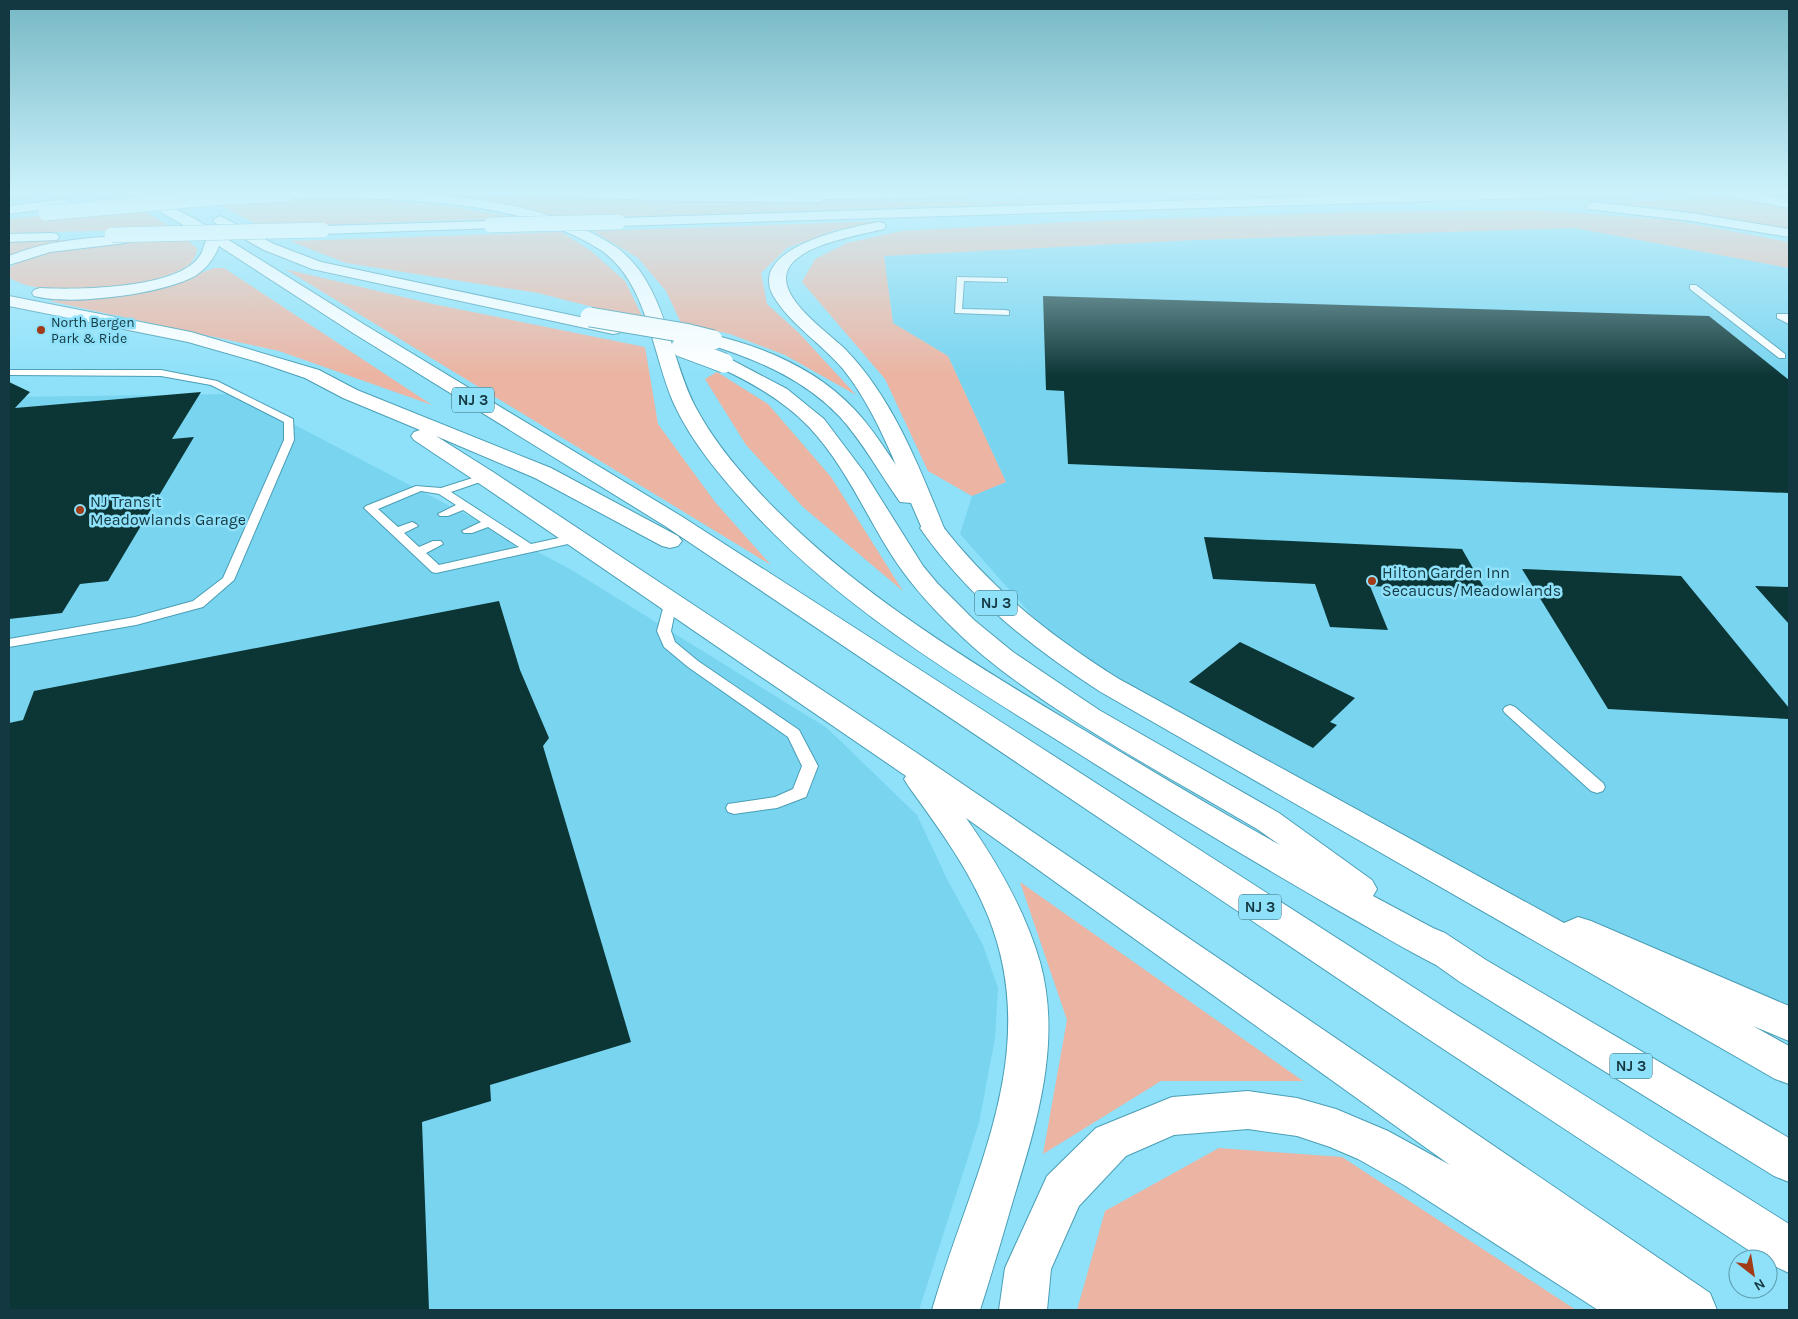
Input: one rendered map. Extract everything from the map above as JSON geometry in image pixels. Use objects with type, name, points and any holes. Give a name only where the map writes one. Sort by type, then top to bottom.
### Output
[{"type":"main road","points":[[9,261],[31,253]]},
{"type":"main road","points":[[9,287],[37,292],[79,294],[122,290],[178,277],[198,266],[206,258],[208,253]]},
{"type":"main road","name":"NJ 3","points":[[238,253],[673,522],[1430,1019],[1789,1250]]},
{"type":"main road","name":"NJ 3","points":[[282,253],[307,263],[354,275],[613,329],[683,348],[719,352],[743,350],[790,371],[832,399],[857,426],[932,528],[968,574],[990,598],[1075,664],[1118,690],[1789,1066]]},
{"type":"main road","points":[[614,253],[626,262],[640,284],[678,391],[705,439],[719,459],[794,541],[908,632],[982,682],[1252,846],[1447,954]]},
{"type":"main road","points":[[797,253],[787,260],[779,272],[778,285],[785,301],[844,359],[876,403],[915,480],[932,528]]},
{"type":"main road","points":[[9,301],[141,326],[217,344],[312,374],[350,394],[543,473],[628,517],[675,544],[733,561]]},
{"type":"main road","name":"NJ 3","points":[[482,302],[685,333],[719,352],[792,401],[818,425],[840,452],[918,575],[953,615],[1018,670],[1062,699],[1271,823],[1447,954],[1789,1161]]},
{"type":"main road","points":[[400,413],[420,435],[577,538],[906,760],[1693,1310]]},
{"type":"main road","points":[[906,760],[960,833],[981,867],[996,897],[1022,964],[1027,1000],[1028,1041],[1024,1082],[1002,1168],[956,1310]]},
{"type":"main road","points":[[1472,888],[1616,946],[1789,1024]]},
{"type":"main road","points":[[1023,1310],[1028,1268],[1063,1191],[1111,1142],[1172,1116],[1248,1110],[1297,1117],[1336,1129],[1373,1145],[1419,1170],[1641,1310]]},
{"type":"lane","points":[[1004,280],[960,279],[958,311],[1006,313]]},
{"type":"lane","points":[[1693,288],[1787,358]]},
{"type":"lane","points":[[1789,316],[1780,316],[1789,322]]},
{"type":"lane","points":[[9,643],[136,621],[198,604],[228,580],[288,440],[289,421],[214,383],[161,373],[10,372]]},
{"type":"lane","points":[[442,492],[485,477]]},
{"type":"lane","points":[[530,549],[442,492],[420,488],[370,508],[436,570],[530,549],[577,538]]},
{"type":"lane","points":[[444,514],[464,506]]},
{"type":"lane","points":[[468,531],[490,522]]},
{"type":"lane","points":[[396,532],[412,526]]},
{"type":"lane","points":[[418,552],[437,544]]},
{"type":"lane","points":[[671,602],[664,631],[670,644],[693,664],[794,734],[810,766],[800,793],[777,802],[734,808]]},
{"type":"lane","points":[[1510,710],[1597,787]]},
{"type":"shaded area","points":[[9,253],[22,253],[15,254],[9,257]]},
{"type":"shaded area","points":[[45,253],[196,253],[191,263],[171,274],[124,285],[70,290],[24,284],[9,277],[9,268],[26,259]]},
{"type":"shaded area","points":[[319,253],[593,253],[625,281],[644,320],[538,293],[346,263]]},
{"type":"shaded area","points":[[629,253],[782,253],[761,273],[767,304],[799,333],[856,395],[785,355],[730,334],[681,323],[666,291],[638,258]]},
{"type":"shaded area","points":[[828,253],[951,253],[884,256],[893,323],[948,356],[1006,482],[972,496],[928,471],[885,379],[802,282],[815,259]]},
{"type":"shaded area","points":[[951,253],[1706,253],[1789,268],[1789,1024],[1472,888],[1075,664],[960,534],[972,496],[1006,482],[948,356],[893,323],[884,256]]},
{"type":"shaded area","points":[[1706,253],[1789,253],[1789,268]]},
{"type":"shaded area","points":[[214,268],[224,268],[432,405],[279,351],[49,301],[141,292],[178,282]]},
{"type":"shaded area","points":[[285,269],[433,304],[645,347],[658,424],[715,502],[771,565]]},
{"type":"shaded area","points":[[717,372],[768,404],[831,477],[903,591],[803,507],[746,445],[705,379]]},
{"type":"shaded area","points":[[236,394],[570,569],[827,728],[917,815],[947,879],[983,945],[998,988],[995,1038],[979,1123],[919,1310],[9,1310],[9,397]]},
{"type":"shaded area","points":[[1020,882],[1303,1081],[1161,1081],[1043,1154],[1067,1020]]},
{"type":"shaded area","points":[[1219,1148],[1342,1157],[1576,1310],[1077,1310],[1105,1211]]},
{"type":"building","points":[[1043,296],[1709,316],[1789,380],[1789,493],[1068,464],[1064,391],[1046,390]]},
{"type":"building","name":"NJ Transit Meadowlands Garage","points":[[9,382],[30,392],[15,408],[201,392],[172,439],[194,437],[108,581],[80,584],[62,613],[9,619]]},
{"type":"building","name":"Hilton Garden Inn Secaucus/Meadowlands","points":[[1204,537],[1462,549],[1486,591],[1370,586],[1388,630],[1330,627],[1315,584],[1213,579]]},
{"type":"building","points":[[1522,569],[1681,576],[1789,708],[1789,719],[1608,709]]},
{"type":"building","points":[[1755,586],[1789,587],[1789,624]]},
{"type":"building","points":[[499,601],[520,670],[549,738],[543,746],[631,1042],[490,1085],[491,1101],[422,1122],[429,1310],[9,1310],[9,723],[23,720],[34,691]]},
{"type":"building","points":[[1240,642],[1355,698],[1330,722],[1337,725],[1313,748],[1189,682]]},
{"type":"place","name":"North Bergen Park & Ride","points":[[41,330]]},
{"type":"place","name":"NJ Transit Meadowlands Garage","points":[[80,510]]},
{"type":"place","name":"Hilton Garden Inn Secaucus/Meadowlands","points":[[1372,581]]}]
